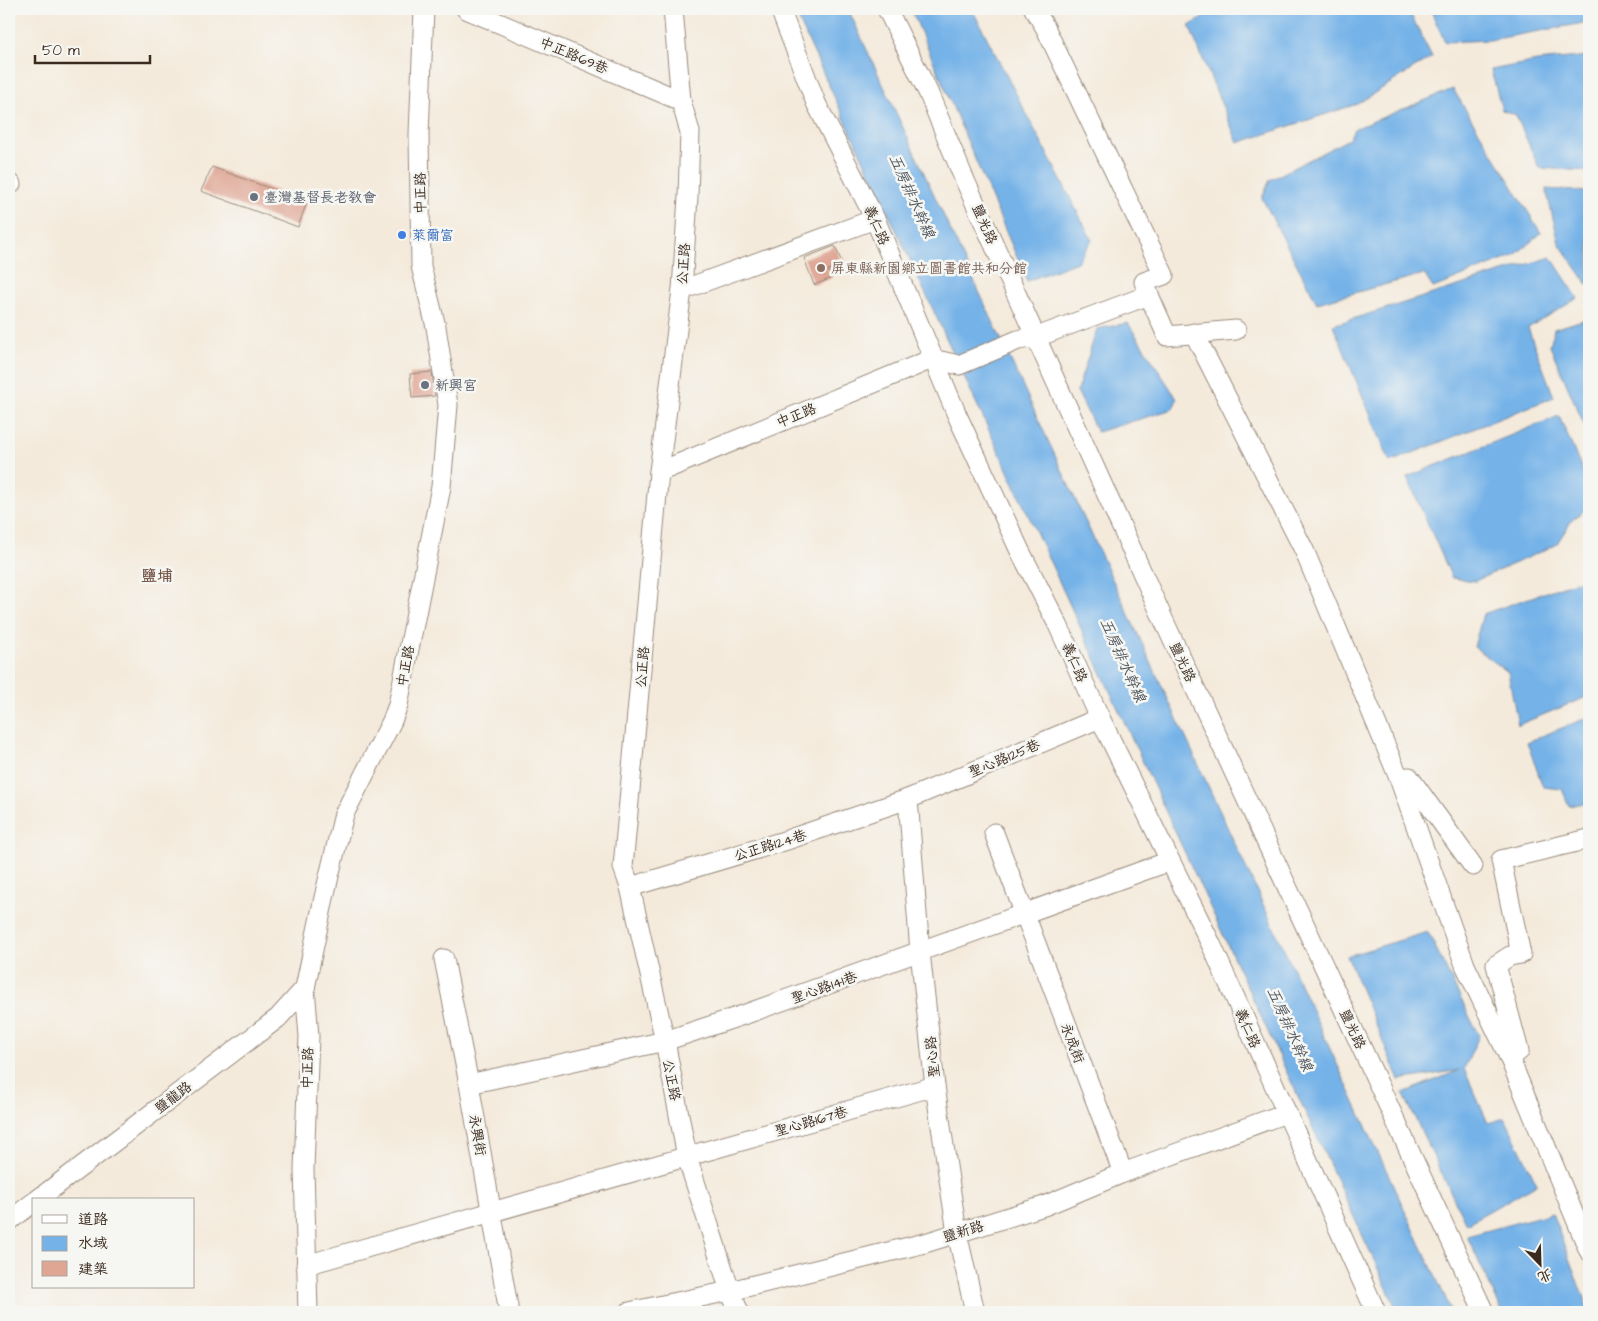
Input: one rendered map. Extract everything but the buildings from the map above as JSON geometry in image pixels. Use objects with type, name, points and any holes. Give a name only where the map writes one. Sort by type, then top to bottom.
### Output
[{"type":"street","name":"中正路","points":[[308,1312],[304,1169],[308,1036],[305,988],[344,814],[398,706],[441,487],[448,406],[436,327],[421,266],[419,134],[424,9]]},
{"type":"street","name":"中正路69巷","points":[[466,9],[681,101]]},
{"type":"street","name":"公正路","points":[[673,9],[681,101],[690,132],[682,290],[659,472],[623,867],[630,886],[687,1157],[730,1291],[739,1312]]},
{"type":"street","name":"義仁路","points":[[780,9],[816,103],[875,218],[932,359],[1020,551],[1058,625],[1100,718],[1211,944],[1376,1312]]},
{"type":"street","name":"鹽光路","points":[[887,9],[928,92],[1164,621],[1484,1312]]},
{"type":"street","points":[[1034,9],[1045,27],[1164,274],[1144,282],[1167,336],[1236,330]]},
{"type":"street","points":[[682,290],[875,218]]},
{"type":"street","points":[[932,359],[959,365],[1018,340],[1037,338],[1148,295]]},
{"type":"street","points":[[1194,333],[1304,550],[1399,778],[1465,965],[1509,1057],[1589,1251]]},
{"type":"street","name":"中正路","points":[[659,472],[932,359]]},
{"type":"street","name":"聖心路125巷","points":[[908,799],[1100,718]]},
{"type":"street","points":[[1399,778],[1409,776],[1473,866]]},
{"type":"street","name":"公正路124巷","points":[[630,886],[784,841],[908,799]]},
{"type":"street","name":"聖心路","points":[[908,799],[920,952],[935,1086],[957,1233],[975,1312]]},
{"type":"street","name":"永成街","points":[[994,833],[1023,914],[1123,1173]]},
{"type":"street","points":[[1509,1057],[1520,1051],[1496,965],[1510,956],[1521,954],[1501,860],[1589,839]]},
{"type":"street","name":"聖心路141巷","points":[[469,1084],[664,1041],[746,1014],[1170,861]]},
{"type":"street","name":"永興街","points":[[444,959],[469,1084],[509,1312]]},
{"type":"street","name":"鹽龍路","points":[[39,1198],[278,1018],[305,988]]},
{"type":"street","name":"聖心路167巷","points":[[306,1265],[935,1086]]},
{"type":"street","name":"鹽新路","points":[[629,1312],[730,1291],[925,1243],[1044,1206],[1123,1173],[1286,1113]]},
{"type":"street","name":"鹽龍路","points":[[9,1221],[32,1203]]},
{"type":"water","name":"五房排水幹線","points":[[796,9],[848,9],[1452,1312],[1398,1312],[800,23]]},
{"type":"water","points":[[911,9],[972,9],[1092,240],[1077,262],[1027,281]]},
{"type":"water","points":[[1218,9],[1408,9],[1432,57],[1357,104],[1238,143],[1189,26]]},
{"type":"water","points":[[1430,9],[1589,9],[1589,22],[1490,40],[1445,42]]},
{"type":"water","points":[[1589,56],[1589,171],[1539,168],[1516,115],[1502,110],[1491,70],[1537,61]]},
{"type":"water","points":[[1453,89],[1541,233],[1514,256],[1433,288],[1424,274],[1317,303],[1262,198],[1270,180],[1349,139],[1354,129]]},
{"type":"water","points":[[1546,189],[1589,192],[1589,286],[1559,243]]},
{"type":"water","points":[[1551,257],[1578,298],[1528,328],[1554,397],[1390,462],[1333,325]]},
{"type":"water","points":[[1589,318],[1589,436],[1550,346],[1554,329]]},
{"type":"water","points":[[1128,323],[1177,399],[1173,409],[1097,432],[1077,391],[1097,329]]},
{"type":"water","points":[[1559,416],[1589,485],[1589,507],[1572,520],[1556,545],[1475,581],[1452,578],[1407,477]]},
{"type":"water","points":[[1589,577],[1589,696],[1518,725],[1508,672],[1474,647],[1483,614]]},
{"type":"water","points":[[1589,717],[1589,802],[1569,806],[1562,789],[1543,787],[1527,742]]},
{"type":"water","points":[[1428,932],[1479,1036],[1464,1069],[1488,1123],[1505,1118],[1537,1184],[1466,1224],[1403,1093],[1460,1070],[1399,1080],[1347,956]]},
{"type":"water","points":[[1552,1213],[1589,1312],[1502,1312],[1467,1236]]},
{"type":"place","name":"臺灣基督長老教會","points":[[254,197]]},
{"type":"place","name":"萊爾富","points":[[402,235]]},
{"type":"place","name":"屏東縣新園鄉立圖書館共和分館","points":[[821,268]]},
{"type":"place","name":"新興宮","points":[[425,385]]},
{"type":"district","name":"鹽埔","points":[[157,575]]}]
